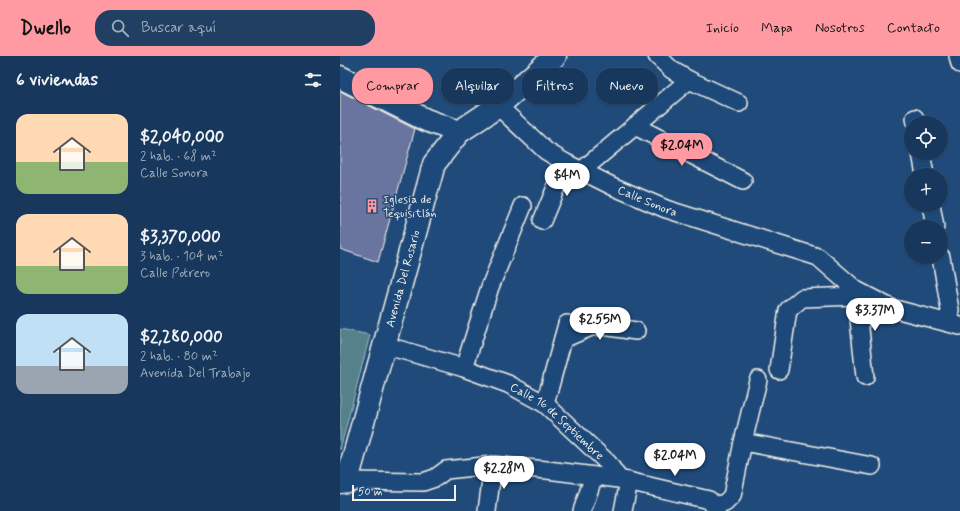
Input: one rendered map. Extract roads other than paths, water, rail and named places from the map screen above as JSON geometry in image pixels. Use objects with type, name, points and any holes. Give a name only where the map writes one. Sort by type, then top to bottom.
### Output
[{"type":"main road","name":"Avenida Del Rosario","points":[[343,482],[384,346],[434,164],[459,132],[498,106],[555,56]]},
{"type":"main road","points":[[340,77],[426,120],[459,132]]},
{"type":"main road","points":[[426,120],[430,130],[434,164]]},
{"type":"street","points":[[658,56],[672,70],[689,80],[739,103]]},
{"type":"street","points":[[958,56],[960,64]]},
{"type":"street","points":[[581,171],[689,80]]},
{"type":"street","name":"Calle Sonora","points":[[498,106],[546,151],[581,171],[666,209],[818,257],[857,293]]},
{"type":"street","points":[[635,126],[743,181]]},
{"type":"street","points":[[542,221],[566,163]]},
{"type":"street","points":[[464,368],[490,287],[523,206]]},
{"type":"street","points":[[942,264],[950,310],[954,324]]},
{"type":"street","points":[[780,370],[788,310],[802,298],[857,293],[891,308],[954,324]]},
{"type":"street","points":[[857,293],[866,377]]},
{"type":"street","points":[[545,404],[565,331],[604,326],[636,331]]},
{"type":"street","name":"Calle 16 de Septiembre","points":[[384,346],[464,368],[508,384],[545,404],[624,480]]},
{"type":"street","points":[[343,482],[423,482],[435,478],[446,470],[493,465],[624,480],[709,500],[715,508],[725,503],[732,496],[758,380]]},
{"type":"street","points":[[743,442],[872,466]]},
{"type":"street","points":[[487,511],[493,465]]},
{"type":"street","points":[[582,511],[594,476]]},
{"type":"street","points":[[624,480],[624,511]]},
{"type":"place","name":"Iglesia de Tequisitlán","points":[[372,206]]}]
